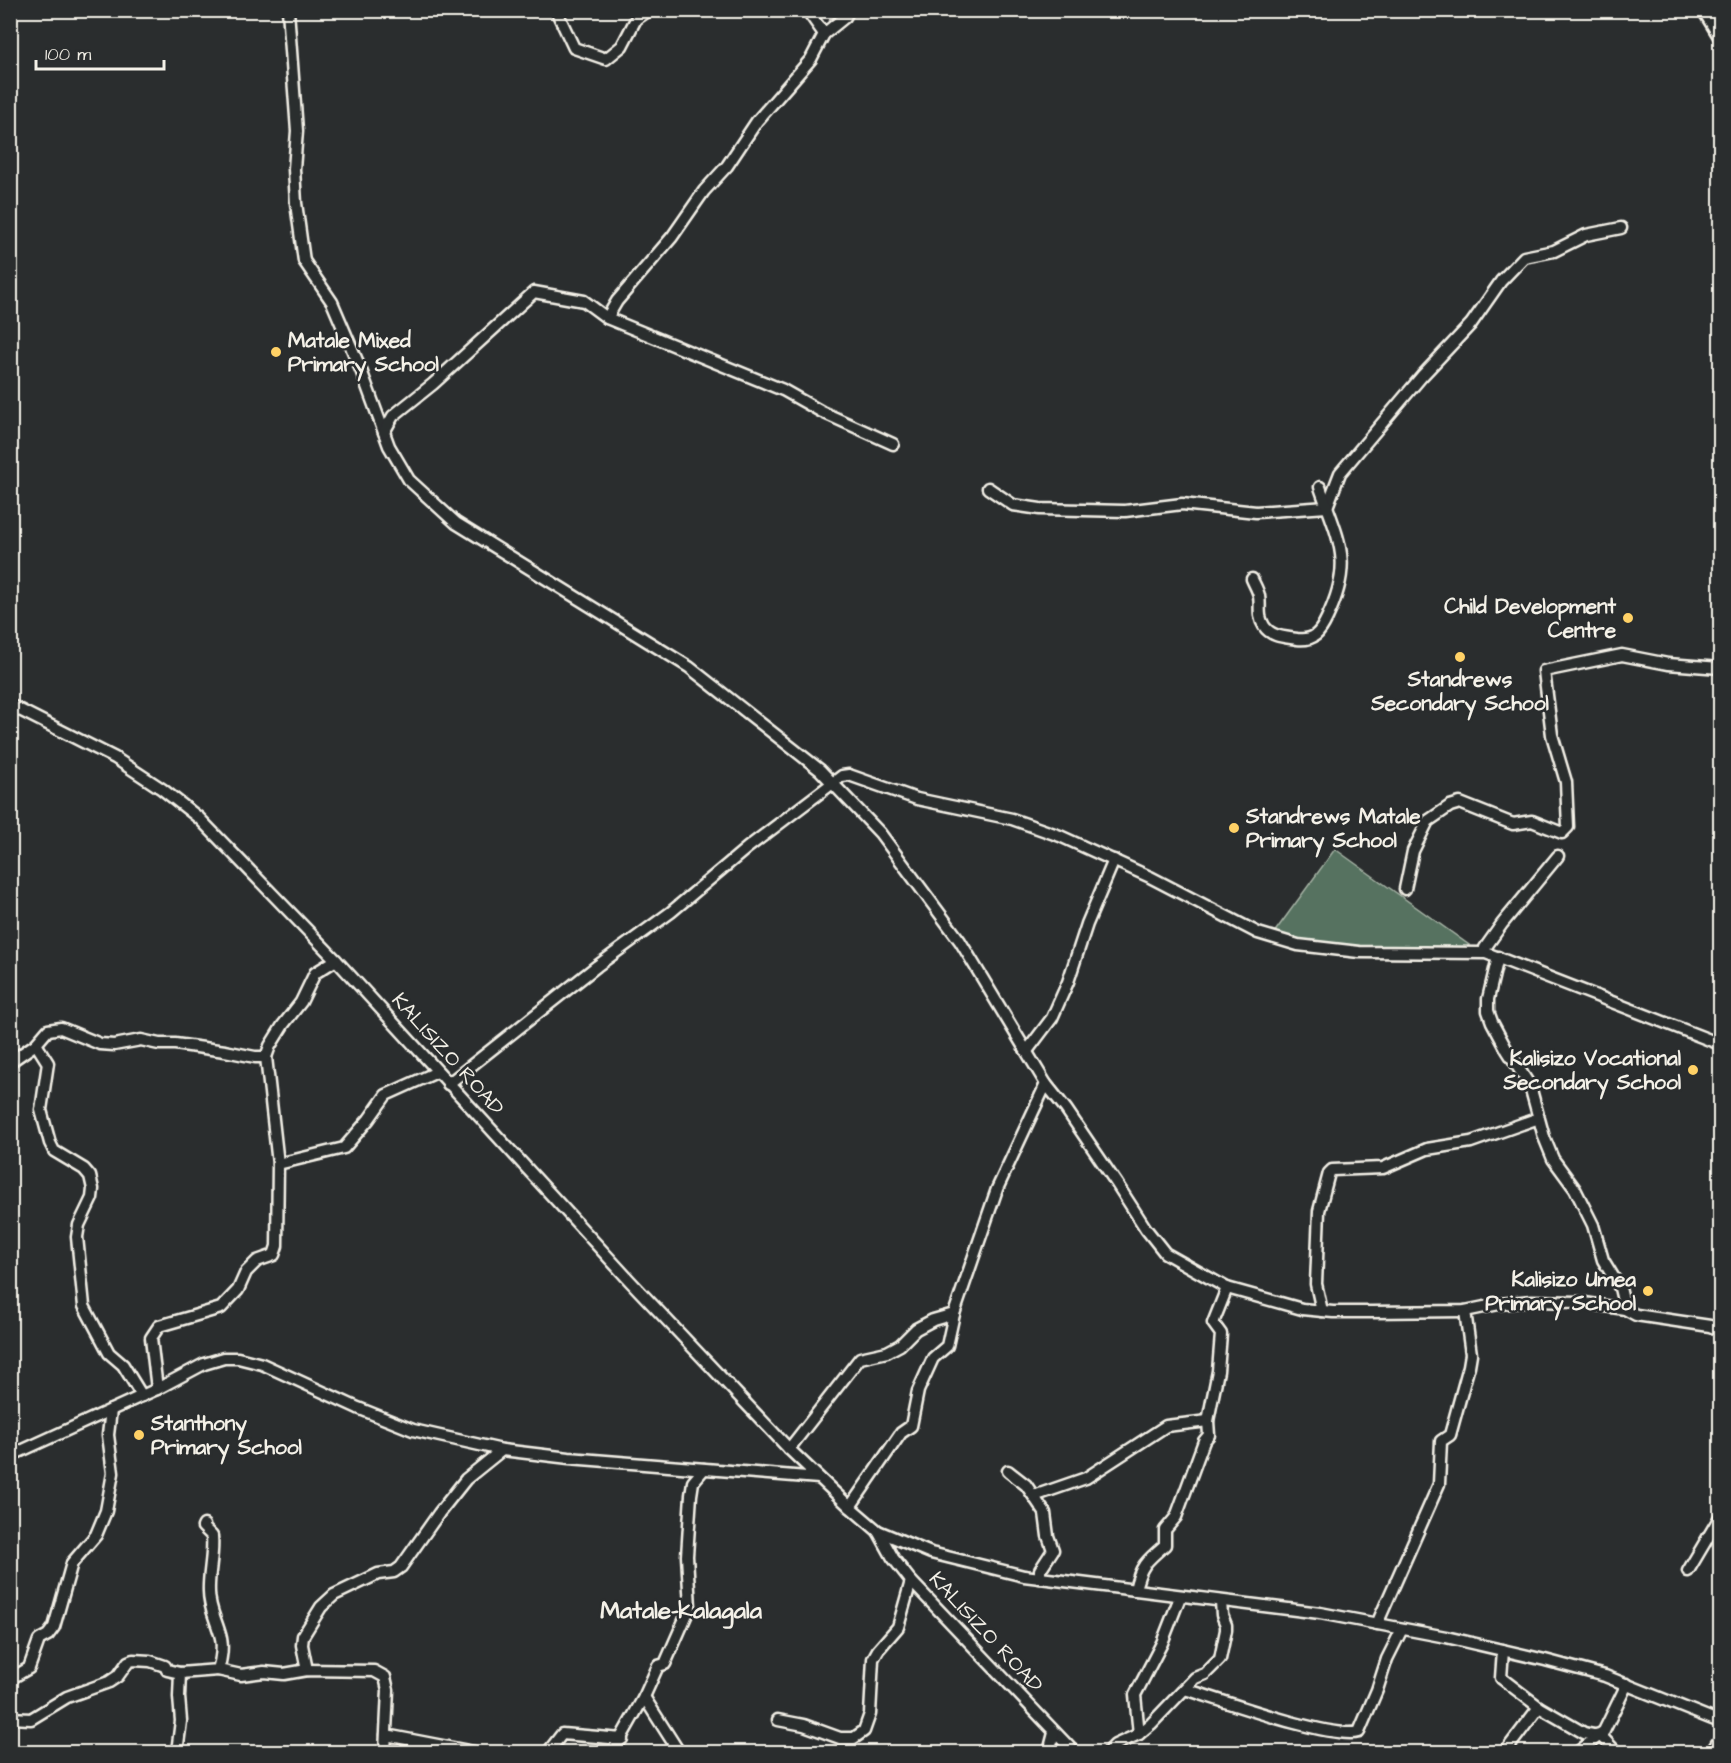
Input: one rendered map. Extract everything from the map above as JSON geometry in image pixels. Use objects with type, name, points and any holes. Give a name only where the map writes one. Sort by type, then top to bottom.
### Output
[{"type":"highway","points":[[1715,1752],[1720,1744]]},
{"type":"street","points":[[288,10],[297,131],[294,169],[296,203],[304,261],[332,302],[384,432],[409,480],[456,523],[689,667],[820,770],[880,833],[960,941],[1046,1084],[1066,1109],[1146,1229],[1165,1253],[1227,1288],[1276,1303],[1322,1311],[1465,1311],[1499,1304],[1532,1301],[1578,1302],[1625,1309],[1636,1315],[1710,1326],[1720,1330]]},
{"type":"street","points":[[556,10],[574,48],[606,59],[622,46],[636,19],[649,10]]},
{"type":"street","points":[[807,10],[824,34]]},
{"type":"street","points":[[607,318],[617,301],[672,237],[704,191],[727,166],[757,121],[811,59],[824,34],[846,16],[849,10]]},
{"type":"street","points":[[1703,10],[1720,38]]},
{"type":"street","points":[[1327,507],[1340,473],[1422,376],[1471,324],[1501,281],[1524,257],[1554,251],[1586,235],[1621,228]]},
{"type":"street","points":[[384,432],[393,416],[433,384],[534,292],[584,301],[607,318],[783,390],[822,412],[893,444]]},
{"type":"street","points":[[1252,579],[1259,595],[1259,618],[1269,632],[1277,636],[1306,640],[1319,633],[1338,595],[1342,575],[1341,551],[1320,487]]},
{"type":"street","points":[[988,488],[1013,505],[1040,509],[1125,511],[1182,504],[1256,512],[1327,507]]},
{"type":"street","points":[[1405,889],[1413,852],[1428,821],[1450,806],[1460,804],[1513,824],[1532,821],[1562,833],[1568,826],[1566,782],[1552,735],[1545,670],[1622,655],[1668,664],[1720,668]]},
{"type":"street","name":"KALISIZO ROAD","points":[[10,705],[115,758],[177,800],[227,845],[336,960],[630,1281],[789,1449],[850,1508],[878,1531],[893,1558],[912,1581],[1074,1752]]},
{"type":"street","points":[[448,1084],[597,966],[671,912],[747,848],[842,776],[856,777],[917,798],[1012,819],[1060,836],[1150,877],[1258,933],[1298,945],[1359,952],[1475,951],[1498,957],[1720,1044]]},
{"type":"street","points":[[1485,948],[1558,856]]},
{"type":"street","points":[[1027,1051],[1052,1018],[1068,982],[1086,924],[1114,860]]},
{"type":"street","points":[[1498,957],[1488,999],[1488,1011],[1507,1050],[1530,1086],[1553,1159],[1575,1189],[1593,1225],[1603,1260],[1620,1288],[1625,1309]]},
{"type":"street","points":[[157,1389],[151,1338],[159,1326],[221,1308],[238,1290],[246,1272],[257,1261],[274,1255],[277,1246],[278,1164],[266,1057],[283,1025],[301,1002],[315,973],[336,960]]},
{"type":"street","points":[[10,1062],[36,1044],[48,1030],[61,1028],[100,1044],[114,1045],[141,1040],[266,1057]]},
{"type":"street","points":[[36,1044],[48,1063],[41,1110],[50,1143],[54,1151],[84,1169],[90,1176],[93,1189],[92,1198],[79,1225],[77,1237],[84,1306],[109,1353],[123,1365],[142,1396]]},
{"type":"street","points":[[278,1164],[344,1148],[386,1095],[437,1072]]},
{"type":"street","points":[[850,1508],[900,1433],[911,1426],[918,1391],[933,1358],[947,1346],[954,1314],[997,1189],[1046,1084]]},
{"type":"street","points":[[1322,1311],[1316,1284],[1319,1211],[1329,1173],[1338,1168],[1369,1170],[1383,1168],[1427,1149],[1483,1139],[1496,1132],[1539,1118]]},
{"type":"street","points":[[1135,1590],[1138,1572],[1146,1561],[1165,1545],[1165,1530],[1176,1517],[1204,1441],[1209,1435],[1208,1421],[1218,1371],[1221,1334],[1213,1323],[1227,1288]]},
{"type":"street","points":[[1377,1624],[1439,1484],[1441,1441],[1450,1435],[1471,1354],[1465,1311]]},
{"type":"street","points":[[789,1449],[860,1358],[887,1352],[900,1345],[916,1329],[933,1320],[954,1314]]},
{"type":"street","points":[[10,1456],[157,1389],[213,1360],[238,1358],[262,1364],[413,1430],[502,1450],[569,1458],[819,1478]]},
{"type":"street","points":[[10,1679],[29,1668],[39,1640],[48,1635],[54,1627],[72,1563],[96,1535],[103,1522],[113,1473],[108,1435],[111,1410]]},
{"type":"street","points":[[1034,1496],[1086,1478],[1167,1426],[1208,1421]]},
{"type":"street","points":[[307,1670],[302,1645],[303,1636],[321,1607],[334,1595],[378,1574],[394,1572],[402,1568],[439,1513],[466,1479],[502,1450]]},
{"type":"street","points":[[613,1752],[644,1697],[658,1666],[665,1664],[690,1607],[687,1556],[691,1495],[693,1482],[704,1468]]},
{"type":"street","points":[[1008,1470],[1026,1485],[1046,1513],[1048,1536],[1053,1550],[1040,1570],[1040,1578]]},
{"type":"street","points":[[1688,1571],[1720,1517]]},
{"type":"street","points":[[204,1525],[203,1527],[212,1536],[209,1591],[210,1608],[221,1637],[221,1661],[218,1670]]},
{"type":"street","points":[[878,1531],[932,1553],[1024,1576],[1320,1613],[1503,1650],[1555,1662],[1628,1684],[1720,1722]]},
{"type":"street","points":[[778,1720],[804,1725],[840,1738],[854,1738],[864,1731],[870,1714],[873,1659],[898,1627],[912,1581]]},
{"type":"street","points":[[1139,1734],[1135,1695],[1162,1643],[1180,1596]]},
{"type":"street","points":[[1108,1752],[1115,1745],[1139,1734],[1195,1678],[1205,1674],[1220,1659],[1227,1630],[1221,1602]]},
{"type":"street","points":[[1185,1689],[1322,1730],[1352,1734],[1359,1732],[1370,1710],[1387,1659],[1401,1629]]},
{"type":"street","points":[[1503,1650],[1501,1678],[1539,1707],[1584,1733],[1600,1735],[1616,1752]]},
{"type":"street","points":[[10,1718],[31,1719],[67,1697],[109,1682],[118,1676],[128,1662],[133,1660],[155,1662],[165,1666],[167,1670],[180,1673],[218,1670],[241,1675],[264,1672],[284,1674],[307,1670],[374,1671],[385,1677],[388,1690],[385,1752]]},
{"type":"street","points":[[177,1752],[181,1721],[178,1697],[180,1673]]},
{"type":"street","points":[[1578,1752],[1604,1731],[1628,1684]]},
{"type":"street","points":[[644,1697],[679,1752]]},
{"type":"street","points":[[1505,1752],[1539,1707]]},
{"type":"street","points":[[1049,1752],[1054,1733]]},
{"type":"street","points":[[548,1752],[562,1734],[622,1739]]},
{"type":"street","points":[[386,1735],[474,1752]]},
{"type":"green space","points":[[1335,849],[1469,945],[1466,949],[1343,947],[1319,944],[1274,933]]},
{"type":"place","name":"Matale Mixed Primary School","points":[[276,352]]},
{"type":"place","name":"Child Development Centre","points":[[1628,618]]},
{"type":"place","name":"Standrews Secondary School","points":[[1460,657]]},
{"type":"place","name":"Standrews Matale Primary School","points":[[1234,828]]},
{"type":"place","name":"Kalisizo Vocational Secondary School","points":[[1693,1070]]},
{"type":"place","name":"Kalisizo Umea Primary School","points":[[1648,1291]]},
{"type":"place","name":"Stanthony Primary School","points":[[139,1435]]},
{"type":"district","name":"Matale-kalagala","points":[[681,1611]]}]
